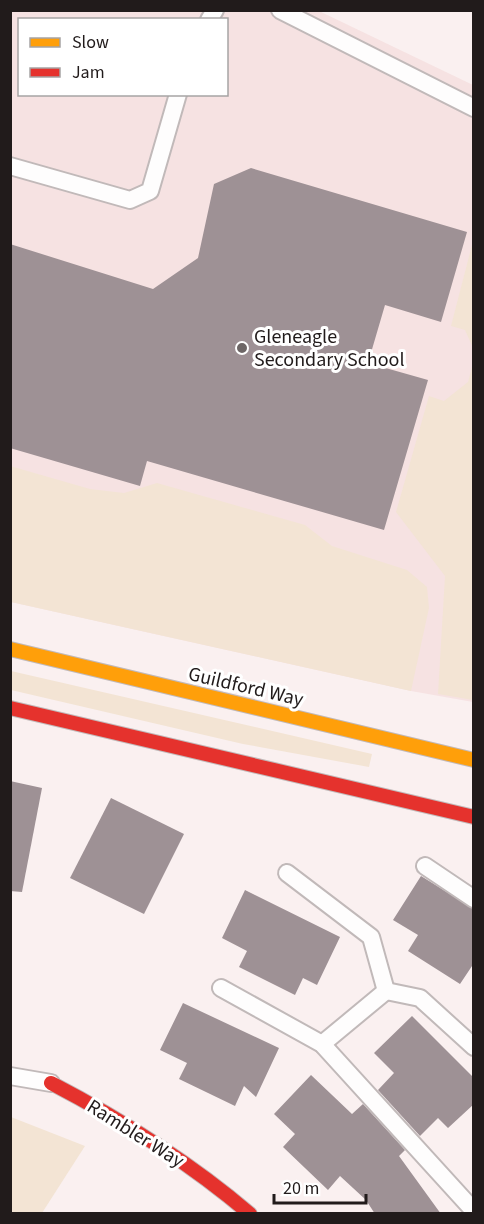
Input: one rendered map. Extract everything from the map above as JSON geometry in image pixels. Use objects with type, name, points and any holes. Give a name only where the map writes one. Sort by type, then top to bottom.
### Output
[{"type":"main road","name":"Guildford Way","points":[[10,649],[474,760]]},
{"type":"main road","points":[[10,708],[474,817]]},
{"type":"main road","name":"Rambler Way","points":[[51,1083],[108,1112],[185,1164],[250,1214]]},
{"type":"lane","points":[[280,10],[474,108]]},
{"type":"lane","points":[[10,166],[130,200],[150,191],[177,96]]},
{"type":"lane","points":[[425,866],[474,899]]},
{"type":"lane","points":[[287,873],[371,937],[386,991]]},
{"type":"lane","points":[[221,988],[322,1044],[474,1211]]},
{"type":"lane","points":[[322,1044],[386,991]]},
{"type":"lane","points":[[386,991],[420,998],[474,1047]]},
{"type":"lane","name":"Rambler Way","points":[[10,1076],[51,1083]]},
{"type":"shaded area","name":"Gleneagle Secondary School","points":[[11,11],[319,11],[473,85],[473,702],[411,691],[11,602]]},
{"type":"shaded area","points":[[473,241],[473,348],[465,330],[451,326]]},
{"type":"shaded area","points":[[473,363],[473,700],[438,694],[445,576],[396,512],[429,396],[444,401],[468,382]]},
{"type":"shaded area","points":[[10,466],[90,489],[124,493],[157,483],[305,525],[332,546],[407,570],[427,587],[429,608],[411,691],[11,602]]},
{"type":"shaded area","points":[[11,671],[372,754],[369,767],[243,744],[11,690]]},
{"type":"shaded area","points":[[11,1117],[85,1146],[42,1213],[11,1213]]},
{"type":"building","points":[[251,168],[467,232],[441,322],[385,305],[368,363],[428,380],[384,530],[147,461],[140,486],[10,448],[10,244],[153,289],[198,258],[214,184]]},
{"type":"building","points":[[10,781],[42,788],[22,892],[10,891]]},
{"type":"building","points":[[111,798],[184,834],[144,914],[70,878]]},
{"type":"building","points":[[421,876],[474,909],[474,963],[460,984],[408,951],[418,935],[393,920]]},
{"type":"building","points":[[245,890],[340,937],[317,985],[303,978],[295,995],[239,967],[247,951],[222,938]]},
{"type":"building","points":[[183,1003],[279,1048],[256,1097],[244,1086],[235,1106],[179,1079],[187,1063],[160,1050]]},
{"type":"building","points":[[412,1016],[474,1078],[474,1104],[448,1128],[438,1118],[420,1136],[378,1090],[394,1073],[374,1053]]},
{"type":"building","points":[[311,1075],[352,1114],[363,1104],[405,1150],[399,1156],[441,1214],[375,1214],[366,1200],[340,1176],[328,1190],[283,1147],[295,1134],[274,1114]]},
{"type":"traffic: slow","points":[[10,649],[474,760]]},
{"type":"traffic: jam","points":[[10,708],[474,817]]},
{"type":"traffic: jam","points":[[51,1083],[179,1159],[250,1214]]},
{"type":"place","name":"Gleneagle Secondary School","points":[[242,348]]}]
